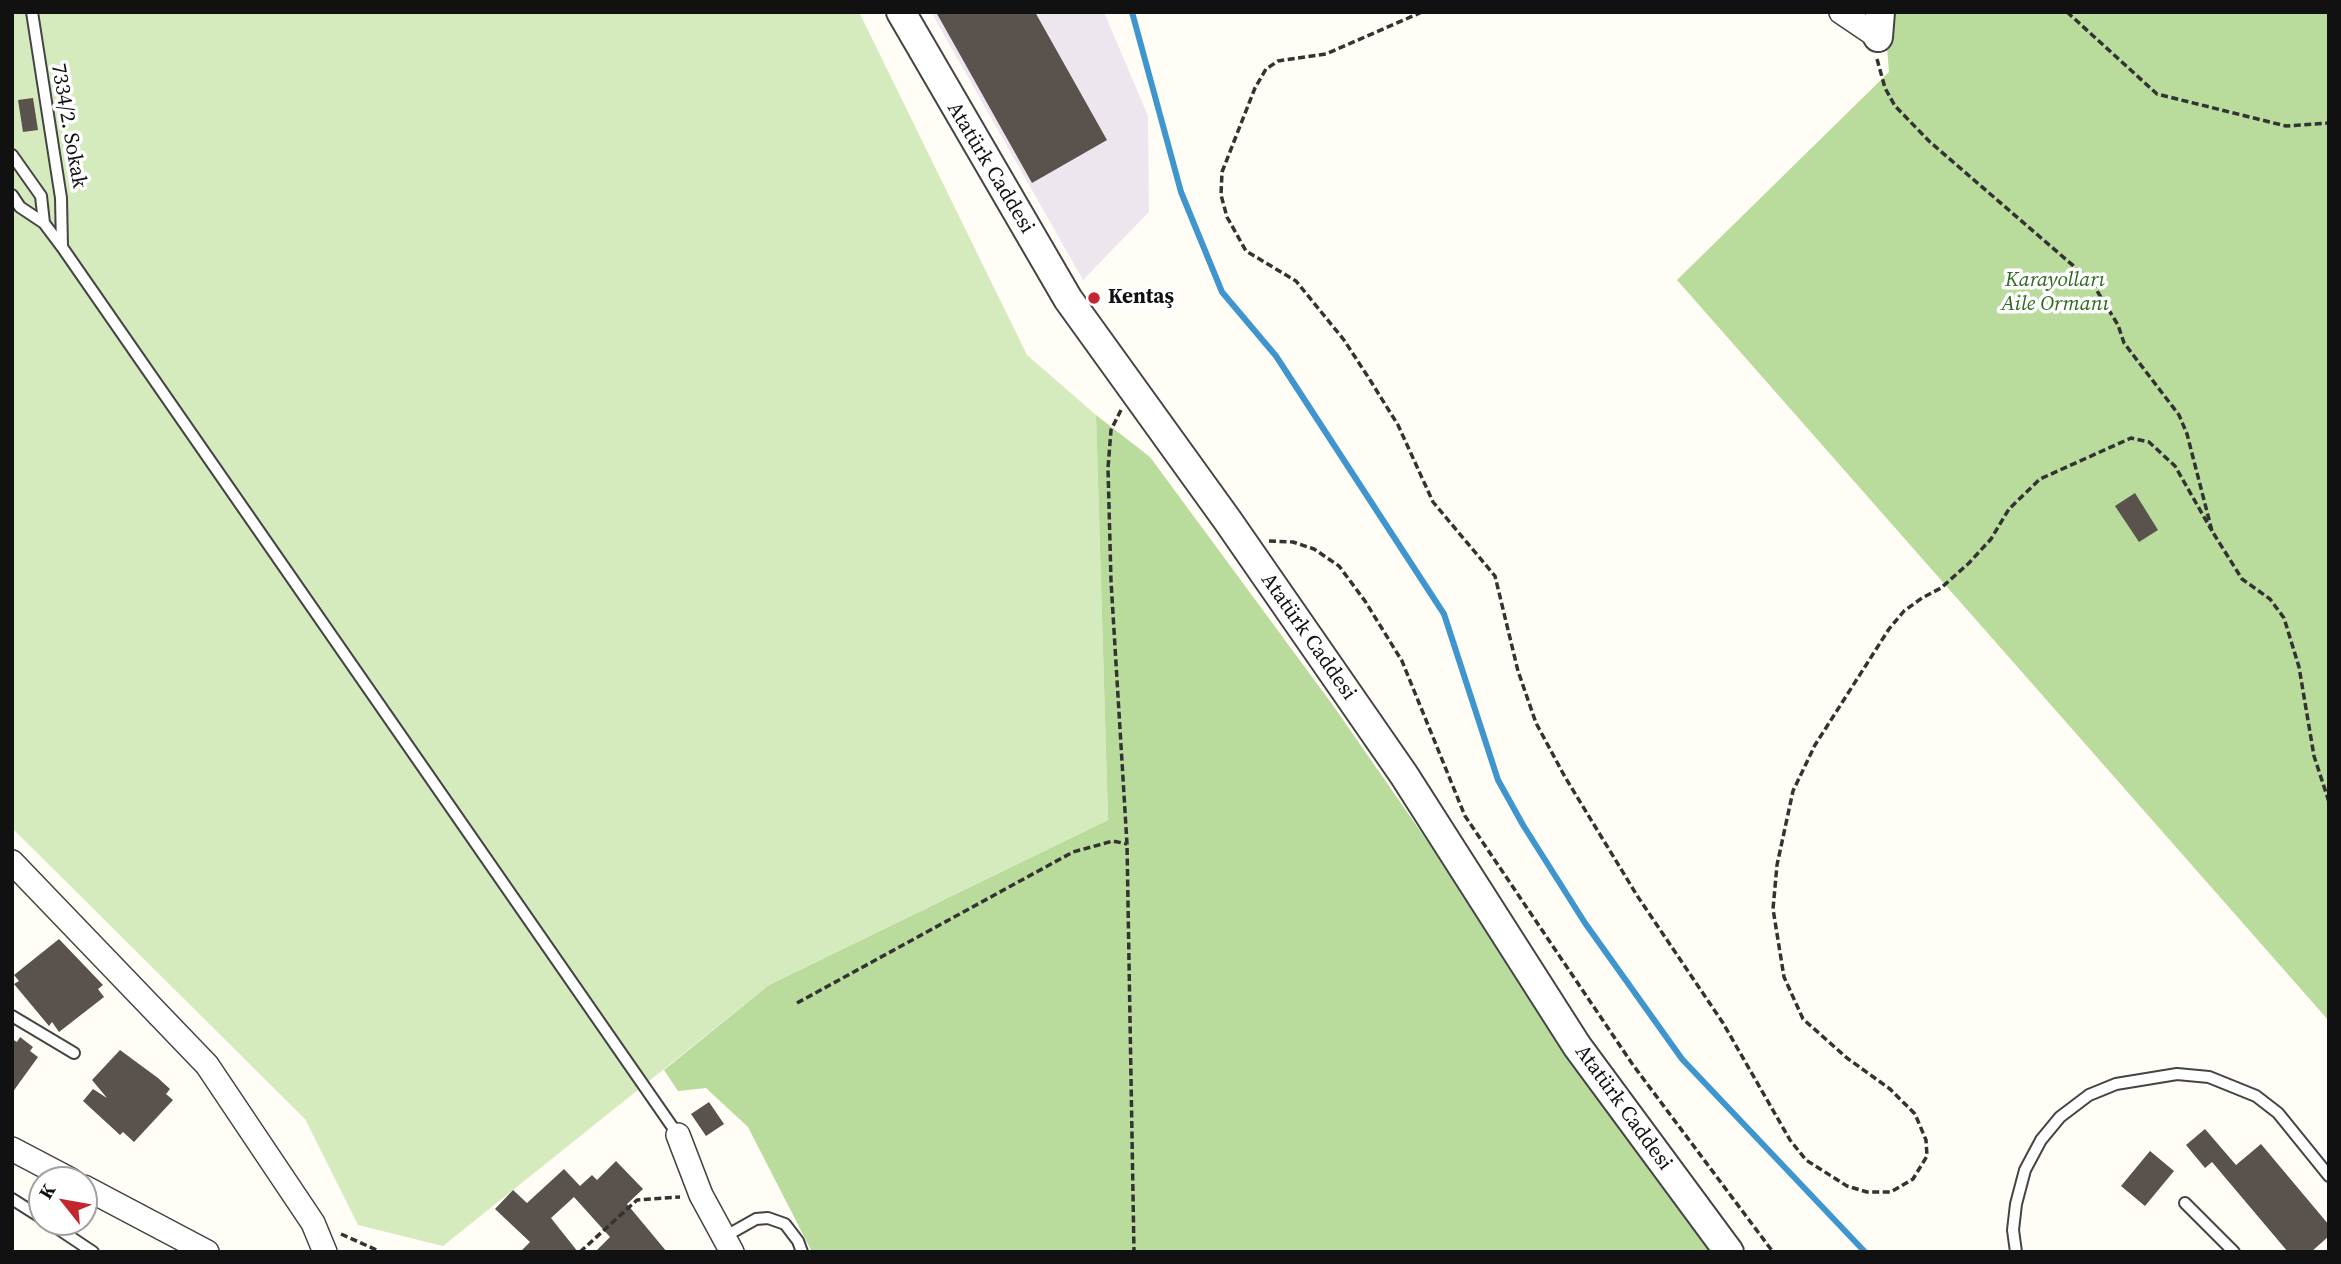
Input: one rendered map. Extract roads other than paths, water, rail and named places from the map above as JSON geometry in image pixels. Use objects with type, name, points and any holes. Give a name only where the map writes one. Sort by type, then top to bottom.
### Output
[{"type":"street","name":"Atatürk Caddesi","points":[[901,12],[1068,299],[1404,775],[1577,1046],[1730,1252]]},
{"type":"street","points":[[1841,12],[1879,25]]},
{"type":"street","points":[[12,862],[207,1065],[313,1223],[325,1252]]},
{"type":"street","points":[[678,1135],[701,1195],[728,1244]]},
{"type":"street","points":[[12,1149],[44,1166]]},
{"type":"street","points":[[98,1194],[207,1252]]},
{"type":"lane","name":"7334/2. Sokak","points":[[32,12],[61,198],[62,247]]},
{"type":"lane","points":[[12,155],[41,196],[44,223]]},
{"type":"lane","points":[[12,195],[20,207],[44,223],[62,247],[678,1135]]},
{"type":"lane","points":[[12,1016],[74,1053]]},
{"type":"lane","points":[[2016,1252],[2013,1230],[2016,1204],[2025,1170],[2041,1140],[2060,1116],[2089,1095],[2116,1084],[2176,1074],[2209,1077],[2232,1085],[2256,1096],[2278,1113],[2329,1176]]},
{"type":"lane","points":[[12,1199],[28,1209]]},
{"type":"lane","points":[[2185,1203],[2234,1252]]},
{"type":"lane","points":[[728,1244],[756,1219],[768,1218],[785,1224],[798,1241],[802,1252]]},
{"type":"lane","points":[[69,1236],[93,1252]]},
{"type":"waterway","points":[[1132,12],[1181,192],[1222,292],[1276,356],[1444,614],[1498,780],[1523,825],[1585,923],[1682,1059],[1865,1252]]},
{"type":"place","name":"Kentaş","points":[[1094,298]]},
{"type":"park label","name":"Karayolları Aile Ormanı","points":[[2055,293]]}]
